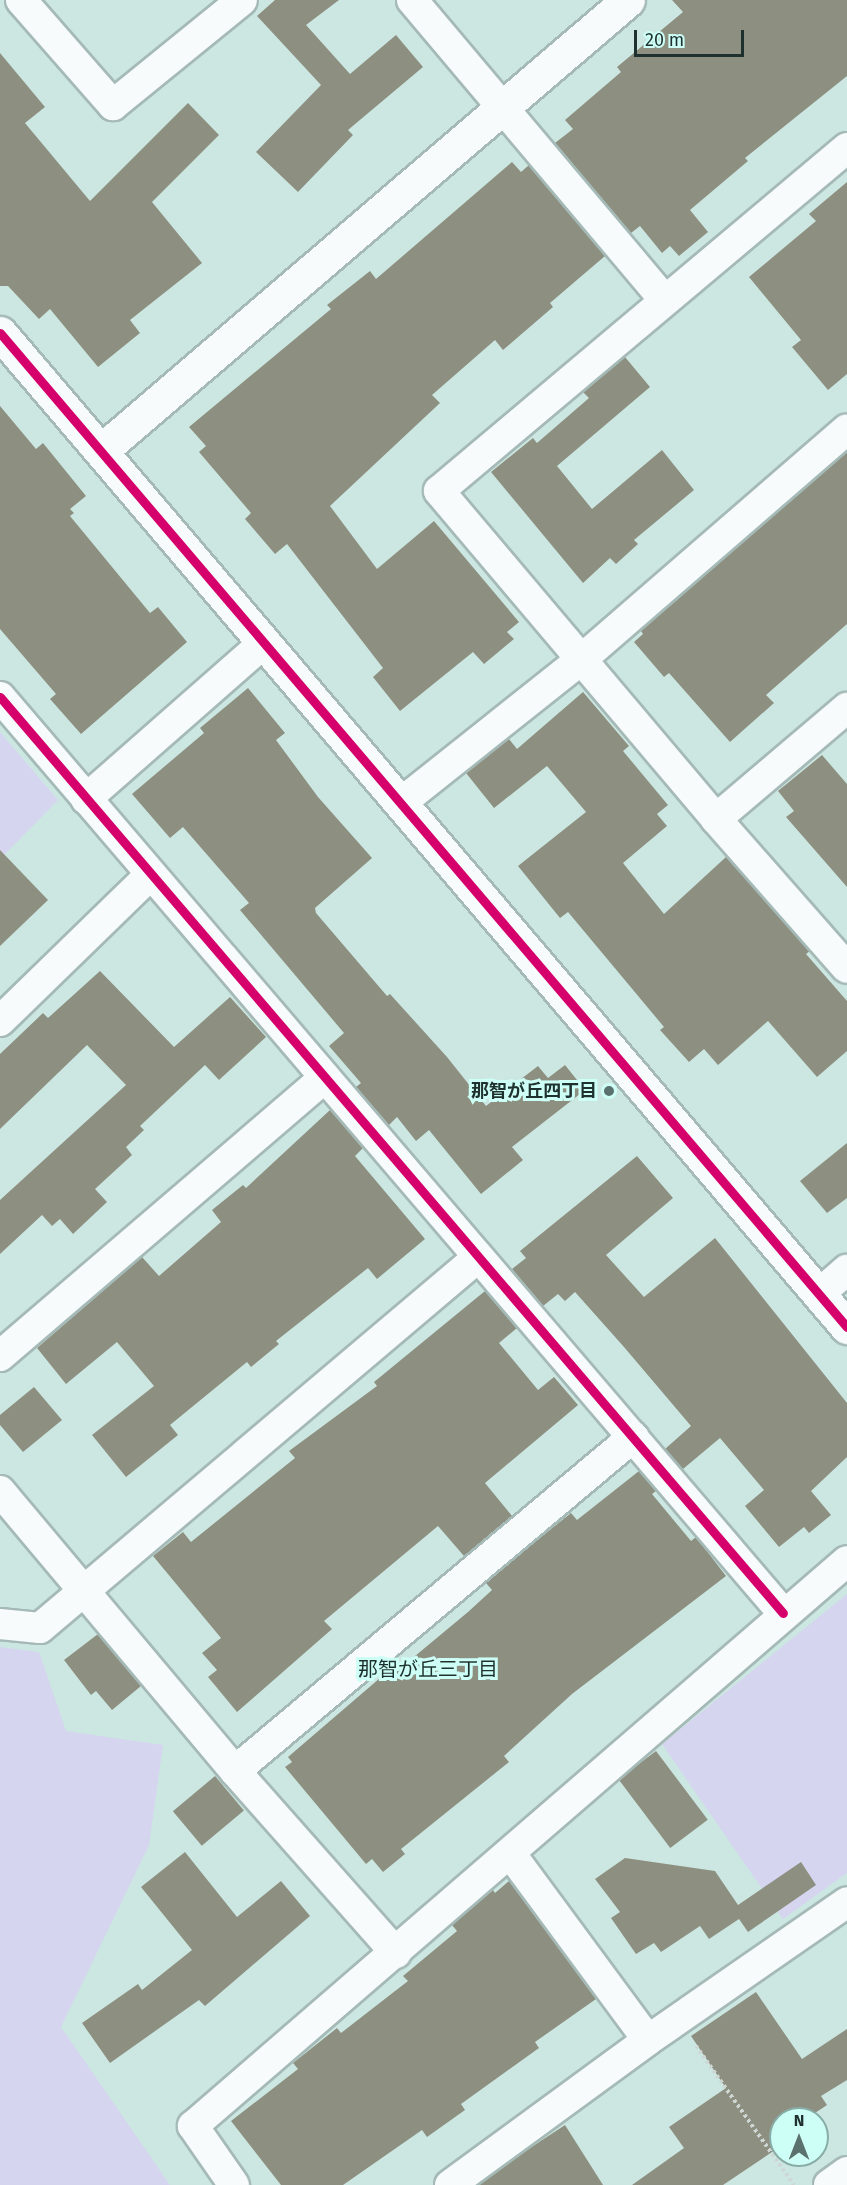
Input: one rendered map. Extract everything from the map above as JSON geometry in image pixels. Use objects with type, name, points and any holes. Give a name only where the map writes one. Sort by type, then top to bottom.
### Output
[{"type":"street","points":[[21,0],[113,105],[242,0]]},
{"type":"street","points":[[412,0],[665,300]]},
{"type":"street","points":[[102,450],[628,0]]},
{"type":"street","points":[[847,148],[439,491],[583,658],[716,819],[847,968]]},
{"type":"street","points":[[0,333],[847,1327]]},
{"type":"street","points":[[402,802],[583,658],[847,429]]},
{"type":"street","points":[[86,799],[265,642]]},
{"type":"street","points":[[0,697],[325,1077],[476,1259],[633,1437],[783,1613]]},
{"type":"street","points":[[716,819],[847,708]]},
{"type":"street","points":[[0,1022],[150,875]]},
{"type":"street","points":[[0,1356],[325,1077]]},
{"type":"street","points":[[0,1624],[40,1628],[476,1259]]},
{"type":"street","points":[[819,1294],[847,1270]]},
{"type":"street","points":[[235,1771],[633,1437]]},
{"type":"street","points":[[0,1491],[235,1771],[396,1953]]},
{"type":"street","points":[[234,2185],[194,2126],[396,1953],[783,1613],[847,1560]]},
{"type":"street","points":[[510,1853],[648,2040]]},
{"type":"street","points":[[450,2185],[677,2019],[847,1902]]},
{"type":"street","points":[[829,2185],[847,2172]]},
{"type":"path","points":[[677,2019],[794,2185]]},
{"type":"shaded area","points":[[0,732],[58,800],[0,859]]},
{"type":"shaded area","points":[[847,1594],[847,1873],[783,1919],[662,1744]]},
{"type":"shaded area","points":[[0,1647],[39,1652],[66,1731],[163,1745],[149,1845],[61,2027],[170,2185],[0,2185]]},
{"type":"building","points":[[275,0],[339,0],[306,25],[350,74],[396,35],[423,67],[348,130],[353,135],[298,192],[256,152],[321,85],[257,16]]},
{"type":"building","points":[[672,0],[847,0],[847,76],[745,158],[748,161],[690,210],[708,232],[679,256],[670,246],[662,253],[640,226],[631,233],[555,143],[573,129],[565,120],[621,72],[617,67],[683,12]]},
{"type":"building","points":[[0,53],[45,107],[25,123],[90,201],[188,103],[219,135],[152,202],[202,263],[130,320],[140,333],[98,367],[50,309],[39,319],[8,286],[0,286]]},
{"type":"building","points":[[512,162],[521,172],[529,165],[605,256],[550,303],[553,307],[503,350],[495,340],[432,395],[440,403],[330,506],[377,569],[434,521],[519,622],[507,632],[514,639],[484,664],[473,652],[400,711],[373,677],[383,668],[287,544],[275,554],[245,519],[251,513],[199,452],[206,446],[189,427],[331,309],[327,305],[370,271],[376,279]]},
{"type":"building","points":[[847,182],[847,374],[828,390],[792,347],[801,340],[749,277],[816,221],[809,214]]},
{"type":"building","points":[[625,357],[650,387],[557,466],[592,509],[662,450],[694,490],[634,540],[638,544],[616,564],[610,558],[583,583],[491,472],[533,438],[537,443],[589,398],[583,392]]},
{"type":"building","points":[[0,406],[36,449],[43,443],[86,496],[70,509],[74,513],[70,516],[150,613],[158,607],[187,642],[81,734],[50,699],[56,694],[0,629]]},
{"type":"building","points":[[847,452],[847,624],[766,695],[774,703],[730,742],[669,673],[664,677],[634,642],[643,634],[641,631]]},
{"type":"building","points":[[248,688],[285,733],[276,740],[318,797],[372,858],[315,908],[316,913],[387,996],[390,994],[447,1057],[486,1106],[538,1066],[548,1078],[565,1065],[585,1090],[512,1147],[523,1160],[481,1194],[429,1130],[416,1141],[397,1117],[389,1125],[356,1087],[361,1083],[329,1046],[344,1033],[240,910],[249,903],[183,827],[170,838],[132,794],[204,733],[200,728]]},
{"type":"building","points":[[583,692],[629,746],[623,751],[668,805],[657,814],[667,826],[623,863],[664,914],[726,857],[810,951],[806,954],[847,1001],[847,1051],[817,1077],[768,1021],[718,1065],[704,1049],[689,1062],[660,1030],[664,1027],[568,912],[560,918],[518,866],[586,812],[547,766],[494,808],[466,773],[509,739],[517,749]]},
{"type":"building","points":[[822,755],[847,784],[847,887],[786,817],[794,811],[778,791]]},
{"type":"building","points":[[0,850],[48,900],[0,946]]},
{"type":"building","points":[[100,971],[174,1047],[230,997],[266,1037],[219,1080],[205,1065],[140,1126],[144,1130],[126,1147],[132,1155],[95,1189],[107,1202],[73,1234],[60,1219],[52,1226],[42,1215],[0,1254],[0,1200],[126,1085],[87,1045],[0,1129],[0,1054],[43,1013],[48,1018]]},
{"type":"building","points":[[330,1110],[363,1148],[355,1156],[425,1239],[377,1279],[368,1268],[276,1341],[279,1344],[251,1367],[247,1362],[170,1425],[178,1435],[126,1477],[92,1435],[154,1386],[117,1342],[66,1384],[37,1348],[142,1257],[159,1276],[221,1222],[212,1210],[243,1185],[246,1188]]},
{"type":"building","points":[[847,1143],[847,1198],[827,1213],[800,1181]]},
{"type":"building","points":[[637,1156],[673,1198],[606,1255],[644,1297],[715,1238],[847,1403],[847,1457],[811,1491],[831,1515],[809,1533],[804,1527],[779,1547],[745,1506],[764,1490],[720,1438],[683,1469],[665,1449],[691,1426],[624,1347],[575,1292],[565,1301],[558,1294],[543,1306],[512,1269],[526,1258],[520,1251]]},
{"type":"building","points":[[485,1291],[517,1328],[499,1343],[538,1390],[554,1377],[578,1405],[485,1483],[512,1516],[464,1556],[438,1526],[324,1621],[332,1629],[237,1712],[208,1677],[217,1670],[202,1653],[221,1638],[153,1556],[183,1532],[191,1542],[295,1458],[289,1451],[377,1386],[374,1382]]},
{"type":"building","points":[[34,1387],[62,1420],[23,1452],[0,1425],[0,1415]]},
{"type":"building","points":[[639,1471],[656,1491],[652,1494],[691,1541],[696,1537],[726,1576],[572,1694],[504,1756],[509,1762],[401,1849],[405,1854],[383,1872],[372,1859],[366,1864],[285,1767],[292,1762],[288,1757],[387,1672],[391,1676],[468,1612],[492,1590],[486,1583],[535,1542],[571,1513],[577,1520]]},
{"type":"building","points":[[98,1634],[141,1686],[112,1710],[96,1691],[91,1695],[64,1660]]},
{"type":"building","points":[[656,1751],[708,1820],[670,1848],[618,1779]]},
{"type":"building","points":[[215,1776],[244,1810],[202,1846],[173,1811]]},
{"type":"building","points":[[185,1852],[237,1917],[281,1881],[310,1916],[205,2006],[199,2000],[110,2063],[82,2023],[138,1984],[142,1990],[192,1950],[141,1887]]},
{"type":"building","points":[[625,1858],[715,1871],[738,1905],[801,1862],[816,1885],[748,1932],[739,1919],[709,1939],[700,1926],[661,1952],[654,1943],[636,1954],[611,1918],[620,1912],[595,1879]]},
{"type":"building","points":[[509,1881],[596,1999],[535,2042],[539,2048],[461,2104],[465,2110],[427,2137],[422,2130],[343,2185],[281,2185],[231,2121],[298,2069],[293,2063],[337,2028],[341,2033],[408,1981],[403,1976],[457,1931],[452,1925],[493,1890],[495,1893]]},
{"type":"building","points":[[756,1992],[802,2059],[847,2029],[847,2080],[821,2096],[827,2105],[824,2107],[769,2107],[769,2154],[723,2185],[632,2185],[684,2148],[669,2127],[726,2088],[691,2036]]},
{"type":"building","points":[[565,2125],[603,2185],[479,2185],[530,2148]]},
{"type":"cycle path","points":[[0,333],[847,1327]]},
{"type":"cycle path","points":[[0,697],[783,1613]]},
{"type":"place","name":"那智が丘四丁目","points":[[609,1091]]},
{"type":"district","name":"那智が丘三丁目","points":[[428,1669]]}]
